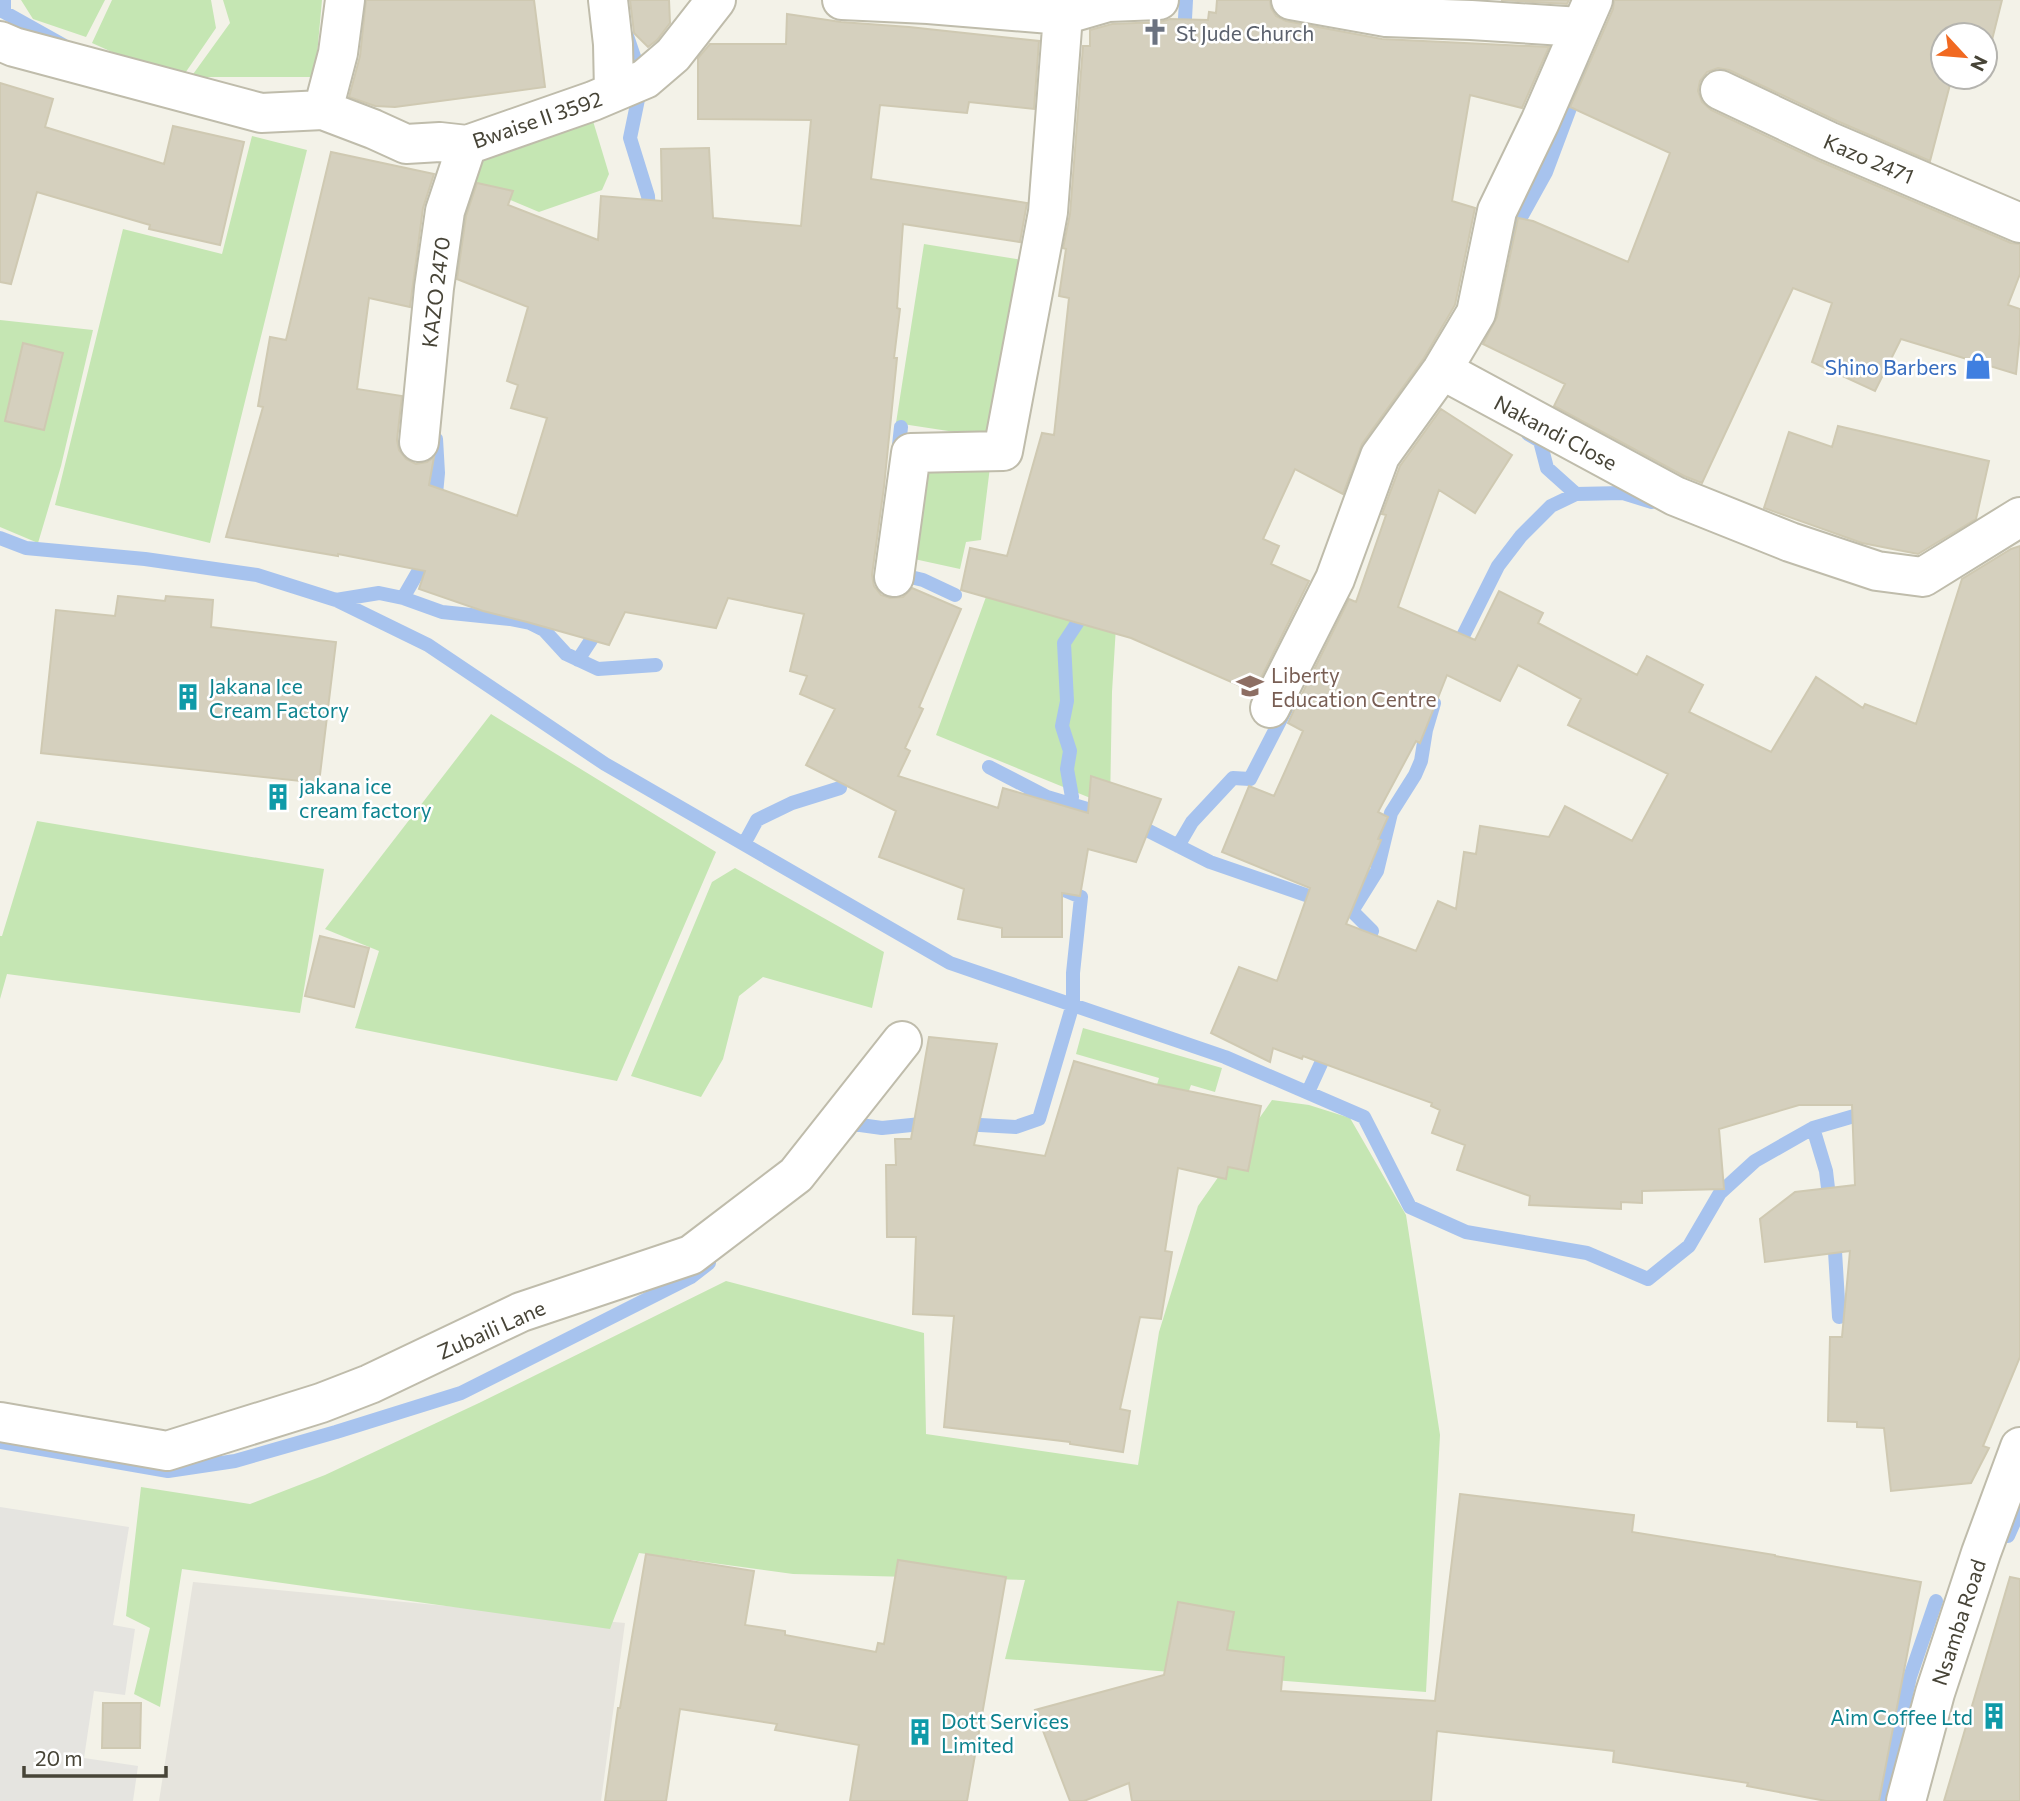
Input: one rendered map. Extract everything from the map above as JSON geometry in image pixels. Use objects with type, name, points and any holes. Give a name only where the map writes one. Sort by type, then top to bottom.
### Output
[{"type":"street","points":[[323,110],[338,53],[345,0]]},
{"type":"street","points":[[608,0],[613,44],[614,92]]},
{"type":"street","name":"Bwaise II 3592","points":[[0,41],[261,113],[323,110],[406,144],[440,142],[467,145],[593,101],[645,79],[673,55],[716,0]]},
{"type":"street","points":[[842,0],[1063,15],[1108,2],[1159,0]]},
{"type":"street","points":[[1270,708],[1335,579],[1380,456],[1442,370],[1476,313],[1497,211],[1540,122],[1587,14],[1471,20],[1386,18],[1291,0]]},
{"type":"street","points":[[894,577],[911,453],[1003,451],[1048,212],[1063,15]]},
{"type":"street","name":"Kazo 2471","points":[[1720,90],[1828,141],[2020,223]]},
{"type":"street","name":"KAZO 2470","points":[[419,442],[434,288],[445,211],[467,145]]},
{"type":"street","name":"Nakandi Close","points":[[1442,370],[1675,496],[1790,542],[1877,571],[1923,577],[2020,517]]},
{"type":"street","name":"Zubaili Lane","points":[[0,1422],[167,1451],[321,1403],[370,1384],[521,1312],[691,1255],[796,1175],[902,1041]]},
{"type":"street","name":"Nsamba Road","points":[[1906,1801],[1935,1693],[1981,1553],[2020,1447]]},
{"type":"shaded area","points":[[0,1507],[129,1527],[113,1625],[135,1629],[125,1695],[94,1691],[84,1758],[138,1766],[133,1801],[0,1801]]},
{"type":"shaded area","points":[[193,1582],[625,1623],[601,1801],[159,1801]]},
{"type":"green space","points":[[21,0],[105,0],[86,37],[33,19]]},
{"type":"green space","points":[[112,0],[211,0],[216,28],[179,82],[92,43]]},
{"type":"green space","points":[[223,0],[322,0],[315,77],[191,77],[230,23]]},
{"type":"green space","points":[[593,121],[609,174],[602,190],[539,212],[501,196],[473,281],[453,267],[462,200],[478,149]]},
{"type":"green space","points":[[252,136],[307,150],[210,543],[55,505],[123,229],[222,254]]},
{"type":"green space","points":[[924,244],[1022,260],[994,438],[896,423]]},
{"type":"green space","points":[[0,320],[93,330],[61,466],[38,543],[0,527]]},
{"type":"green space","points":[[924,458],[990,467],[981,540],[966,542],[960,569],[905,557]]},
{"type":"green space","points":[[991,583],[1117,610],[1110,806],[936,735]]},
{"type":"green space","points":[[491,714],[716,852],[617,1081],[355,1028],[379,951],[325,929]]},
{"type":"green space","points":[[37,821],[324,869],[300,1013],[7,974],[0,999],[0,936]]},
{"type":"green space","points":[[735,868],[884,952],[872,1008],[763,977],[739,996],[723,1059],[701,1097],[631,1076],[712,882]]},
{"type":"green space","points":[[1083,1028],[1222,1068],[1215,1092],[1191,1085],[1185,1102],[1154,1094],[1159,1078],[1076,1054]]},
{"type":"green space","points":[[1272,1100],[1309,1105],[1350,1118],[1406,1215],[1440,1435],[1426,1692],[1005,1659],[1025,1580],[793,1574],[639,1553],[610,1629],[182,1569],[160,1707],[134,1694],[150,1628],[126,1616],[141,1487],[250,1504],[325,1475],[479,1403],[726,1281],[924,1333],[926,1434],[1138,1465],[1159,1332],[1198,1206]]},
{"type":"building","points":[[366,0],[534,0],[545,87],[395,107],[375,106],[349,97],[360,56]]},
{"type":"building","points":[[630,0],[669,0],[670,23],[648,47],[634,33]]},
{"type":"building","points":[[1217,0],[1270,0],[1276,16],[1286,21],[1382,39],[1549,47],[1522,108],[1470,95],[1452,201],[1475,208],[1455,305],[1424,358],[1362,444],[1343,494],[1295,469],[1263,539],[1279,546],[1271,564],[1309,581],[1254,692],[1131,638],[961,590],[970,548],[1007,556],[1042,433],[1054,435],[1069,298],[1059,296],[1066,249],[1063,248],[1070,214],[1083,46],[1090,46],[1090,30],[1112,24],[1160,22],[1170,19],[1208,20],[1209,12],[1216,13]]},
{"type":"building","points":[[1501,0],[1569,0],[1567,4]]},
{"type":"building","points":[[1614,0],[2002,0],[1997,21],[1929,21],[1929,91],[1948,91],[1930,161],[1729,70],[1718,68],[1707,72],[1700,81],[1698,91],[1702,102],[1711,110],[1819,161],[2011,243],[2020,244],[2020,274],[2008,305],[2020,309],[2016,374],[1901,339],[1875,391],[1812,362],[1832,303],[1793,288],[1702,483],[1554,406],[1565,384],[1483,344],[1497,317],[1518,218],[1533,221],[1628,262],[1670,153],[1570,107],[1613,9]]},
{"type":"building","points":[[787,14],[841,22],[1039,41],[1034,109],[969,102],[967,113],[880,105],[871,179],[1027,203],[1020,242],[903,224],[897,308],[900,309],[894,358],[897,358],[872,575],[874,586],[881,595],[890,598],[903,597],[912,588],[961,609],[919,707],[923,709],[905,748],[910,751],[898,776],[998,808],[1003,788],[1088,813],[1091,776],[1161,799],[1136,862],[1088,849],[1080,896],[1062,893],[1062,937],[1002,937],[1002,928],[958,919],[964,889],[879,857],[896,811],[806,765],[835,709],[800,694],[807,676],[790,671],[804,614],[728,598],[716,628],[625,612],[609,645],[483,611],[419,589],[425,571],[338,554],[226,537],[263,407],[258,406],[270,337],[286,340],[331,152],[434,174],[423,208],[410,307],[369,298],[357,389],[402,396],[397,440],[399,450],[406,459],[416,464],[427,462],[434,457],[429,485],[517,516],[547,418],[511,408],[518,385],[507,381],[528,307],[457,279],[466,216],[477,183],[513,191],[508,205],[598,240],[601,196],[662,201],[661,149],[709,148],[713,218],[801,226],[811,120],[698,119],[698,58],[710,44],[786,44]]},
{"type":"building","points":[[0,83],[53,99],[45,127],[164,164],[173,126],[244,142],[220,245],[149,229],[150,225],[37,192],[11,284],[0,282]]},
{"type":"building","points":[[23,343],[63,353],[44,430],[5,421]]},
{"type":"building","points":[[1441,409],[1512,455],[1475,513],[1439,490],[1398,607],[1475,640],[1499,591],[1543,613],[1538,623],[1637,675],[1647,656],[1703,685],[1689,712],[1771,752],[1816,677],[1863,708],[1865,704],[1916,724],[1962,579],[2020,546],[2020,1357],[1983,1446],[1989,1448],[1971,1483],[1891,1491],[1884,1428],[1857,1427],[1857,1422],[1828,1421],[1830,1337],[1842,1337],[1850,1251],[1765,1262],[1760,1219],[1795,1192],[1855,1185],[1852,1105],[1799,1105],[1719,1129],[1724,1189],[1642,1191],[1642,1203],[1621,1202],[1621,1209],[1529,1205],[1530,1196],[1457,1170],[1465,1145],[1432,1133],[1440,1110],[1431,1106],[1432,1103],[1303,1056],[1302,1059],[1273,1048],[1270,1062],[1211,1033],[1239,967],[1277,981],[1310,888],[1222,852],[1249,786],[1274,796],[1303,731],[1288,723],[1349,599],[1356,602],[1386,515],[1382,514],[1400,466]],"holes":[[[1518,665],[1581,699],[1568,725],[1668,774],[1632,841],[1565,806],[1549,837],[1480,826],[1476,854],[1464,852],[1456,909],[1438,901],[1416,951],[1346,924],[1388,817],[1378,812],[1416,741],[1420,743],[1447,675],[1500,701]]]},
{"type":"building","points":[[1838,426],[1989,461],[1976,519],[1918,554],[1862,543],[1764,508],[1789,432],[1832,447]]},
{"type":"building","name":"Jakana Ice Cream Factory","points":[[118,596],[165,601],[166,596],[213,600],[211,627],[336,642],[319,783],[41,753],[56,610],[115,616]]},
{"type":"building","points":[[320,936],[369,948],[354,1007],[305,996]]},
{"type":"building","points":[[929,1037],[997,1044],[974,1145],[1045,1156],[1074,1061],[1154,1084],[1261,1106],[1248,1171],[1228,1167],[1226,1179],[1178,1168],[1165,1251],[1172,1252],[1161,1319],[1140,1317],[1120,1409],[1130,1411],[1123,1452],[1070,1442],[944,1427],[954,1316],[913,1314],[916,1237],[887,1237],[886,1165],[896,1165],[895,1139],[911,1139]]},
{"type":"building","points":[[1460,1494],[1634,1515],[1632,1532],[1921,1582],[1879,1801],[1826,1801],[1747,1786],[1748,1783],[1613,1762],[1614,1751],[1437,1731],[1431,1801],[1132,1801],[1129,1783],[1084,1801],[1070,1801],[1035,1710],[1164,1675],[1178,1602],[1234,1612],[1227,1650],[1284,1657],[1281,1691],[1435,1701]]},
{"type":"building","points":[[646,1554],[754,1571],[745,1625],[785,1631],[785,1635],[876,1652],[878,1643],[884,1644],[898,1560],[1006,1577],[967,1801],[850,1801],[859,1745],[775,1730],[777,1724],[680,1709],[666,1801],[605,1801],[618,1708]]},
{"type":"building","name":"Aim Coffee Ltd","points":[[2010,1577],[2020,1579],[2020,1801],[1944,1801]]},
{"type":"building","points":[[103,1703],[141,1703],[140,1748],[102,1748]]},
{"type":"waterway","points":[[4,0],[4,12],[63,45]]},
{"type":"waterway","points":[[1184,37],[1186,0]]},
{"type":"waterway","points":[[627,36],[642,80],[630,138],[648,196],[649,216]]},
{"type":"waterway","points":[[1505,246],[1546,172],[1582,76],[1581,56]]},
{"type":"waterway","points":[[898,454],[901,427]]},
{"type":"waterway","points":[[1528,434],[1540,441],[1547,468],[1576,494]]},
{"type":"waterway","points":[[435,504],[438,473],[436,439]]},
{"type":"waterway","points":[[1455,652],[1498,566],[1521,536],[1551,506],[1576,494],[1623,493],[1652,502]]},
{"type":"waterway","points":[[0,538],[26,548],[145,559],[257,575],[336,600],[428,645],[605,764],[950,963],[1225,1057],[1364,1117],[1410,1207],[1466,1232],[1587,1253],[1648,1279],[1689,1246],[1720,1193],[1755,1161],[1813,1128],[1869,1113]]},
{"type":"waterway","points":[[403,598],[418,572],[425,551]]},
{"type":"waterway","points":[[898,574],[923,580],[955,595]]},
{"type":"waterway","points":[[336,600],[379,593],[403,598],[442,612],[530,623],[544,630],[566,654],[598,669],[656,665]]},
{"type":"waterway","points":[[1070,804],[1072,797],[1067,769],[1070,751],[1062,726],[1067,701],[1064,643],[1087,608]]},
{"type":"waterway","points":[[578,660],[593,637],[597,623]]},
{"type":"waterway","points":[[1133,823],[1210,862],[1352,911],[1377,871],[1391,813],[1421,761],[1434,703]]},
{"type":"waterway","points":[[1178,846],[1192,822],[1233,778],[1250,779],[1286,709]]},
{"type":"waterway","points":[[989,767],[1047,797],[1104,814]]},
{"type":"waterway","points":[[744,844],[757,820],[792,803],[840,788]]},
{"type":"waterway","points":[[1024,811],[1033,790]]},
{"type":"waterway","points":[[962,1124],[1016,1127],[1039,1119],[1073,1004],[1073,973],[1081,897],[1062,889]]},
{"type":"waterway","points":[[1352,911],[1372,931],[1363,951]]},
{"type":"waterway","points":[[1308,1092],[1329,1046]]},
{"type":"waterway","points":[[848,1132],[853,1124],[882,1128],[931,1123]]},
{"type":"waterway","points":[[1813,1128],[1826,1171],[1830,1205]]},
{"type":"waterway","points":[[1834,1235],[1839,1317]]},
{"type":"waterway","points":[[0,1442],[168,1471],[235,1461],[461,1393],[691,1277],[709,1263]]},
{"type":"waterway","points":[[2008,1536],[2020,1509]]},
{"type":"waterway","points":[[1882,1801],[1910,1677],[1936,1601]]},
{"type":"place","name":"St Jude Church","points":[[1155,32]]},
{"type":"place","name":"Shino Barbers","points":[[1978,366]]},
{"type":"place","name":"Liberty Education Centre","points":[[1250,686]]},
{"type":"place","name":"Jakana Ice Cream Factory","points":[[188,697]]},
{"type":"place","name":"jakana ice cream factory","points":[[278,797]]},
{"type":"place","name":"Aim Coffee Ltd","points":[[1994,1716]]},
{"type":"place","name":"Dott Services Limited","points":[[920,1732]]}]
